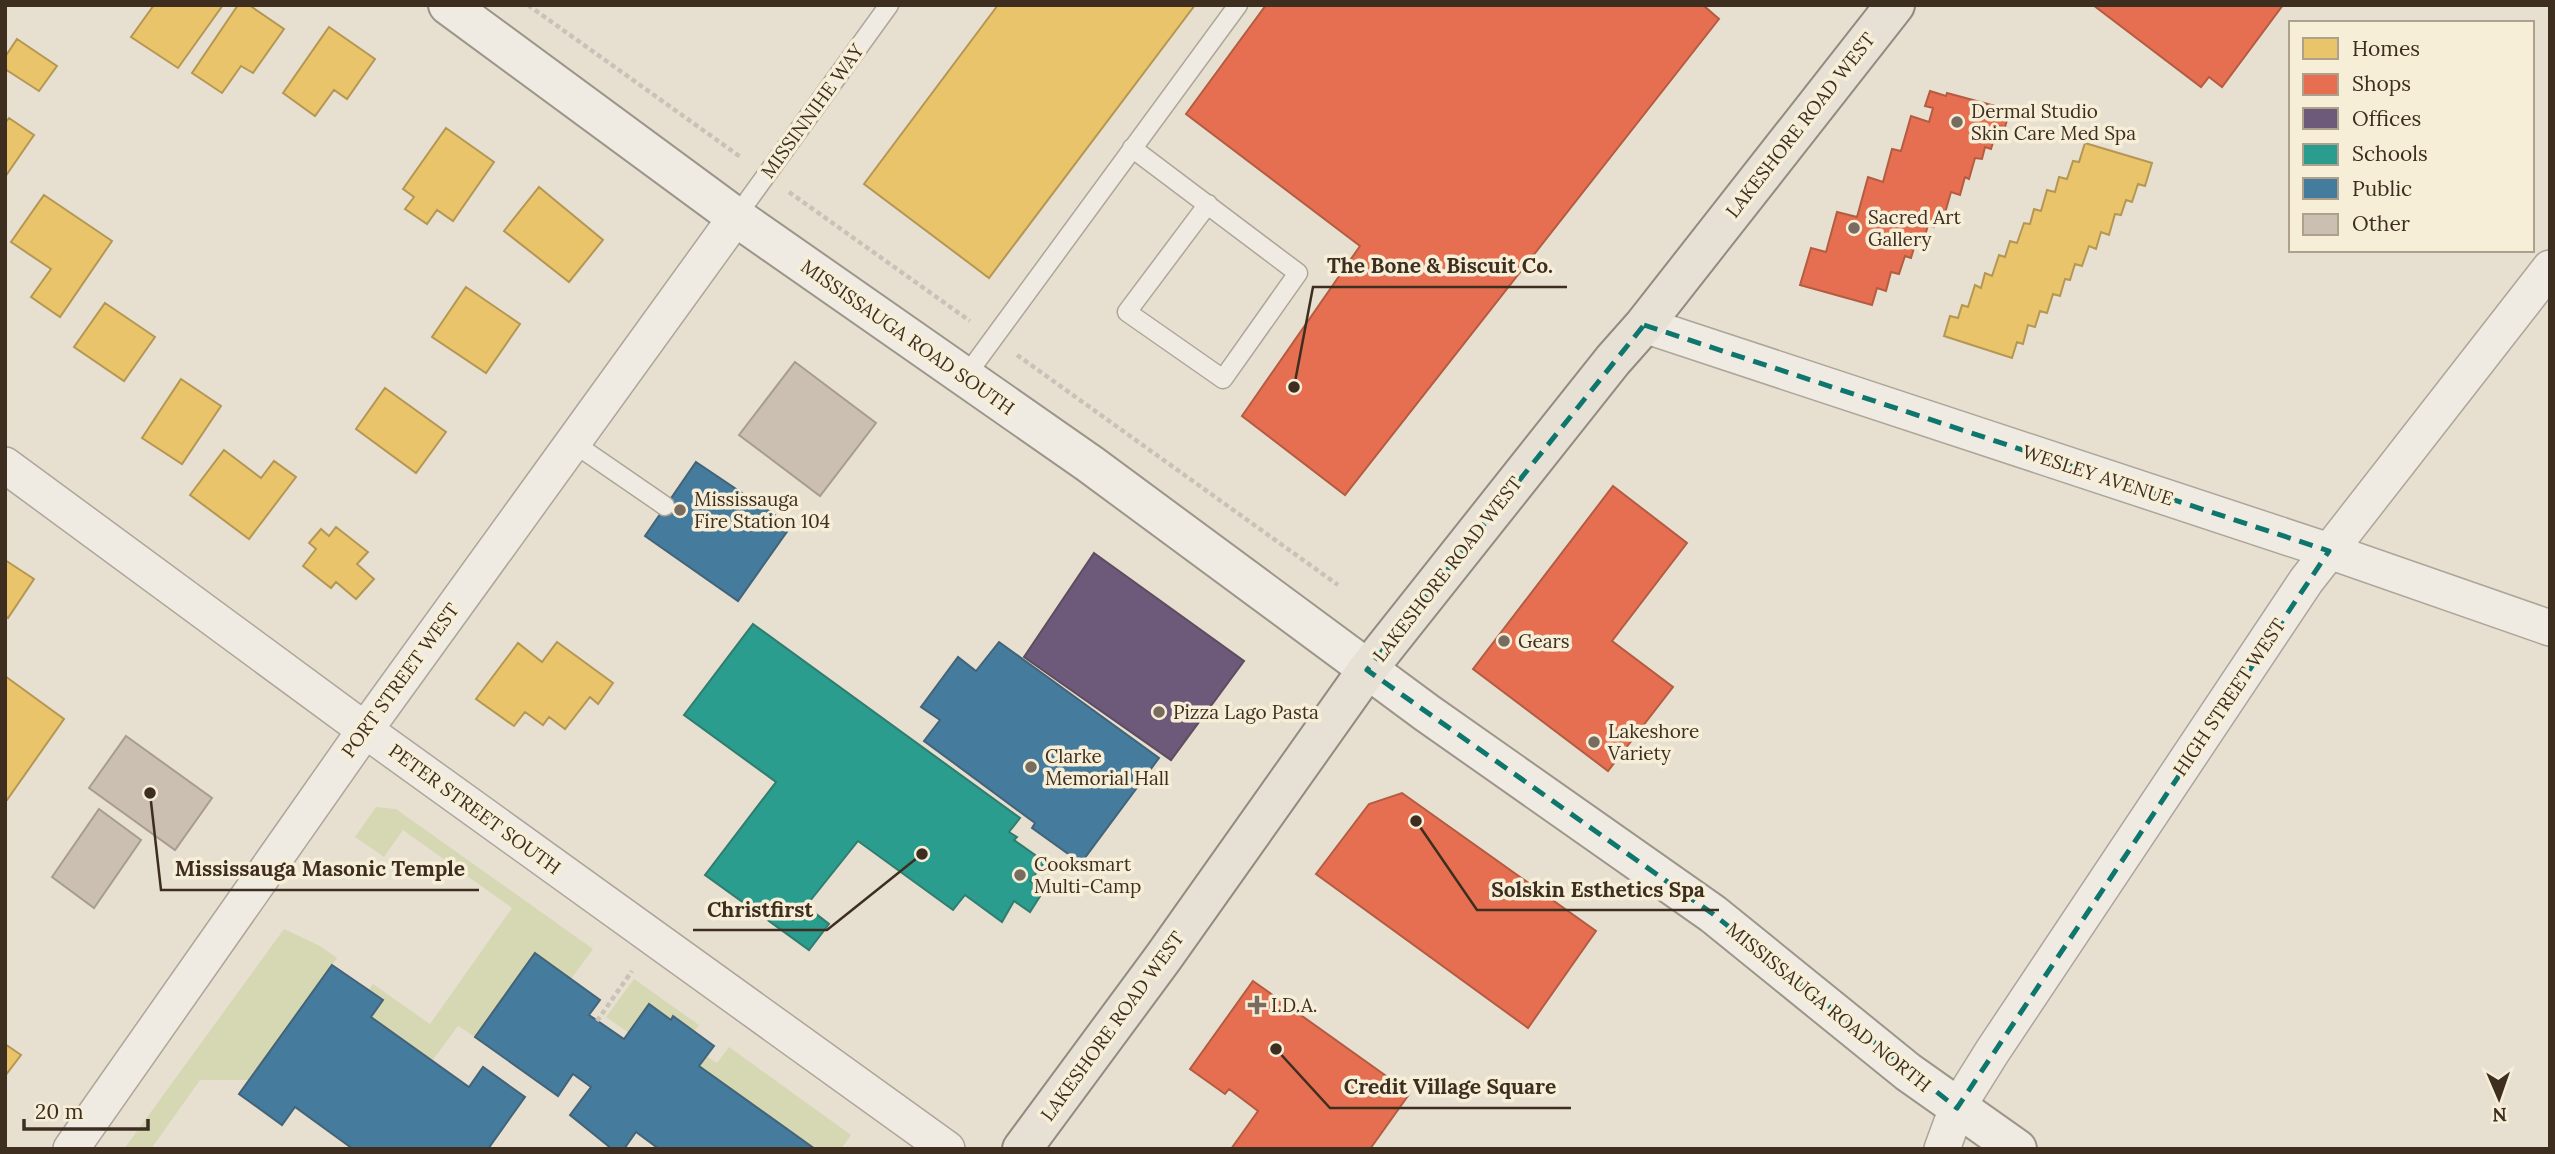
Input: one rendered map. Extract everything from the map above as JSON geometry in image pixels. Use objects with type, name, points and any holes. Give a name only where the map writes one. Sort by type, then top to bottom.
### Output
[{"type":"main road","name":"LAKESHORE ROAD WEST","points":[[1022,1149],[1163,958],[1367,670],[1613,360],[1644,325],[1895,5]]},
{"type":"street","name":"MISSISSAUGA ROAD SOUTH","points":[[448,5],[736,217],[1112,480],[1309,624],[1367,670]]},
{"type":"street","name":"PORT STREET WEST","points":[[71,1149],[365,730],[736,217]]},
{"type":"street","name":"HIGH STREET WEST","points":[[1942,1149],[1957,1108],[1992,1052],[2329,551],[2550,268]]},
{"type":"street","name":"WESLEY AVENUE","points":[[1644,325],[2329,551],[2550,628]]},
{"type":"street","name":"PETER STREET SOUTH","points":[[5,465],[365,730],[947,1149]]},
{"type":"street","name":"MISSISSAUGA ROAD NORTH","points":[[1367,670],[1713,914],[1908,1072],[2017,1149]]},
{"type":"lane","name":"MISSINNIHE WAY","points":[[736,217],[889,5]]},
{"type":"lane","points":[[965,377],[1238,5]]},
{"type":"lane","points":[[1132,148],[1208,204],[1298,273],[1223,379],[1127,312],[1208,204]]},
{"type":"lane","points":[[572,442],[665,506]]},
{"type":"path","points":[[528,5],[1338,584]]},
{"type":"path","points":[[597,1021],[632,971]]},
{"type":"highlighted area","points":[[1644,325],[2329,551],[1957,1108],[1713,914],[1367,670]]},
{"type":"green space","points":[[376,807],[396,809],[593,949],[571,979],[535,954],[475,1037],[458,1026],[432,1061],[371,1017],[369,990],[373,984],[430,1024],[512,908],[403,830],[384,857],[355,837]]},
{"type":"green space","points":[[284,929],[320,946],[337,958],[250,1080],[200,1080],[151,1149],[124,1149]]},
{"type":"green space","points":[[634,979],[699,1025],[694,1032],[671,1020],[629,1033],[606,1017]]},
{"type":"green space","points":[[729,1047],[851,1135],[841,1149],[815,1149],[699,1066],[706,1056],[717,1063]]},
{"type":"building: Homes","points":[[154,5],[223,5],[178,68],[131,37]]},
{"type":"building: Homes","points":[[238,5],[249,5],[284,29],[253,73],[241,66],[222,93],[192,73]]},
{"type":"building: Homes","points":[[998,5],[1195,5],[989,278],[864,184]]},
{"type":"building: Homes","points":[[329,27],[375,59],[347,99],[334,90],[315,116],[283,93]]},
{"type":"building: Homes","points":[[17,39],[57,66],[39,91],[5,69],[5,57]]},
{"type":"building: Homes","points":[[9,118],[34,135],[5,177],[5,123]]},
{"type":"building: Homes","points":[[446,128],[494,162],[453,221],[437,210],[427,224],[405,209],[414,197],[403,189]]},
{"type":"building: Homes","points":[[2085,143],[2152,163],[2145,186],[2138,184],[2132,202],[2126,200],[2121,215],[2115,214],[2109,235],[2101,232],[2096,249],[2089,246],[2082,266],[2075,264],[2070,280],[2065,279],[2060,296],[2053,294],[2047,313],[2040,311],[2035,327],[2028,325],[2023,344],[2017,342],[2012,358],[1944,336],[1950,316],[1958,318],[1962,305],[1968,307],[1975,285],[1981,288],[1985,273],[1992,276],[1999,255],[2005,257],[2010,241],[2017,243],[2024,223],[2030,224],[2034,209],[2041,211],[2047,190],[2055,192],[2059,177],[2067,179],[2073,161],[2079,162]]},
{"type":"building: Homes","points":[[539,187],[603,240],[569,282],[504,231]]},
{"type":"building: Homes","points":[[44,195],[112,241],[60,317],[31,297],[51,269],[11,242]]},
{"type":"building: Homes","points":[[466,287],[520,324],[486,373],[432,337]]},
{"type":"building: Homes","points":[[105,303],[155,337],[124,381],[74,347]]},
{"type":"building: Homes","points":[[181,379],[221,406],[182,464],[142,438]]},
{"type":"building: Homes","points":[[385,388],[446,432],[416,473],[356,429]]},
{"type":"building: Homes","points":[[224,450],[261,478],[274,461],[296,477],[249,539],[190,495]]},
{"type":"building: Homes","points":[[336,527],[368,552],[357,564],[374,579],[356,599],[336,582],[331,588],[303,566],[316,549],[309,543],[321,529],[329,536]]},
{"type":"building: Homes","points":[[5,560],[34,579],[8,618],[5,616]]},
{"type":"building: Homes","points":[[557,642],[613,683],[598,704],[590,697],[565,729],[549,717],[543,725],[525,712],[514,726],[476,699],[518,643],[542,662]]},
{"type":"building: Homes","points":[[5,676],[64,719],[7,800],[5,799]]},
{"type":"building: Homes","points":[[5,1044],[21,1055],[5,1076]]},
{"type":"building: Shops","points":[[1266,5],[1703,5],[1719,19],[1345,495],[1242,416],[1360,246],[1186,114]]},
{"type":"building: Shops","points":[[2093,5],[2283,5],[2222,87],[2209,77],[2201,87]]},
{"type":"building: Shops","points":[[1930,91],[2010,110],[2005,127],[1998,126],[1991,149],[1985,147],[1982,159],[1975,158],[1969,179],[1965,177],[1960,195],[1951,192],[1945,213],[1938,211],[1934,227],[1928,225],[1923,243],[1916,241],[1911,258],[1905,256],[1899,274],[1891,272],[1886,291],[1877,288],[1872,305],[1800,285],[1811,248],[1826,252],[1837,212],[1857,217],[1868,177],[1883,182],[1892,149],[1901,151],[1911,116],[1929,122],[1933,108],[1925,106]]},
{"type":"building: Shops","points":[[1613,486],[1687,543],[1612,641],[1673,687],[1608,771],[1473,669]]},
{"type":"building: Shops","points":[[1402,793],[1596,931],[1528,1028],[1316,874],[1369,804]]},
{"type":"building: Shops","points":[[1253,981],[1410,1093],[1370,1149],[1231,1149],[1258,1111],[1229,1089],[1225,1094],[1190,1069]]},
{"type":"building: Offices","points":[[1094,553],[1244,661],[1171,760],[1024,657]]},
{"type":"building: Schools","points":[[753,624],[1020,818],[1009,832],[1017,837],[1014,840],[1045,862],[1030,881],[1044,890],[1030,912],[1014,901],[1002,922],[965,895],[953,910],[858,841],[806,906],[829,924],[809,950],[705,875],[776,782],[684,715]]},
{"type":"building: Public","points":[[696,462],[791,526],[738,601],[645,536]]},
{"type":"building: Public","points":[[999,642],[1159,758],[1081,863],[1032,828],[1035,823],[924,741],[940,720],[921,707],[958,657],[976,671]]},
{"type":"building: Public","points":[[535,953],[600,1000],[589,1015],[624,1039],[649,1004],[671,1020],[673,1016],[714,1046],[699,1066],[815,1149],[659,1149],[636,1132],[624,1149],[612,1149],[570,1115],[591,1087],[573,1074],[558,1096],[475,1037]]},
{"type":"building: Public","points":[[332,965],[383,1000],[371,1017],[469,1087],[483,1067],[525,1097],[488,1149],[353,1149],[295,1107],[282,1125],[239,1094]]},
{"type":"building: Other","points":[[795,362],[876,423],[820,496],[739,435]]},
{"type":"building: Other","points":[[126,736],[212,798],[175,850],[89,788]]},
{"type":"building: Other","points":[[99,809],[141,840],[94,908],[52,877]]},
{"type":"place","name":"Dermal Studio Skin Care Med Spa","points":[[1957,122]]},
{"type":"place","name":"Sacred Art Gallery","points":[[1854,228]]},
{"type":"place","name":"The Bone & Biscuit Co.","points":[[1294,387]]},
{"type":"place","name":"Mississauga Fire Station 104","points":[[680,510]]},
{"type":"place","name":"Gears","points":[[1504,641]]},
{"type":"place","name":"Pizza Lago Pasta","points":[[1159,712]]},
{"type":"place","name":"Lakeshore Variety","points":[[1594,742]]},
{"type":"place","name":"Clarke Memorial Hall","points":[[1031,767]]},
{"type":"place","name":"Mississauga Masonic Temple","points":[[150,793]]},
{"type":"place","name":"Solskin Esthetics Spa","points":[[1416,821]]},
{"type":"place","name":"Christfirst","points":[[922,854]]},
{"type":"place","name":"Cooksmart Multi-Camp","points":[[1020,875]]},
{"type":"place","name":"I.D.A.","points":[[1257,1005]]},
{"type":"place","name":"Credit Village Square","points":[[1276,1049]]}]
